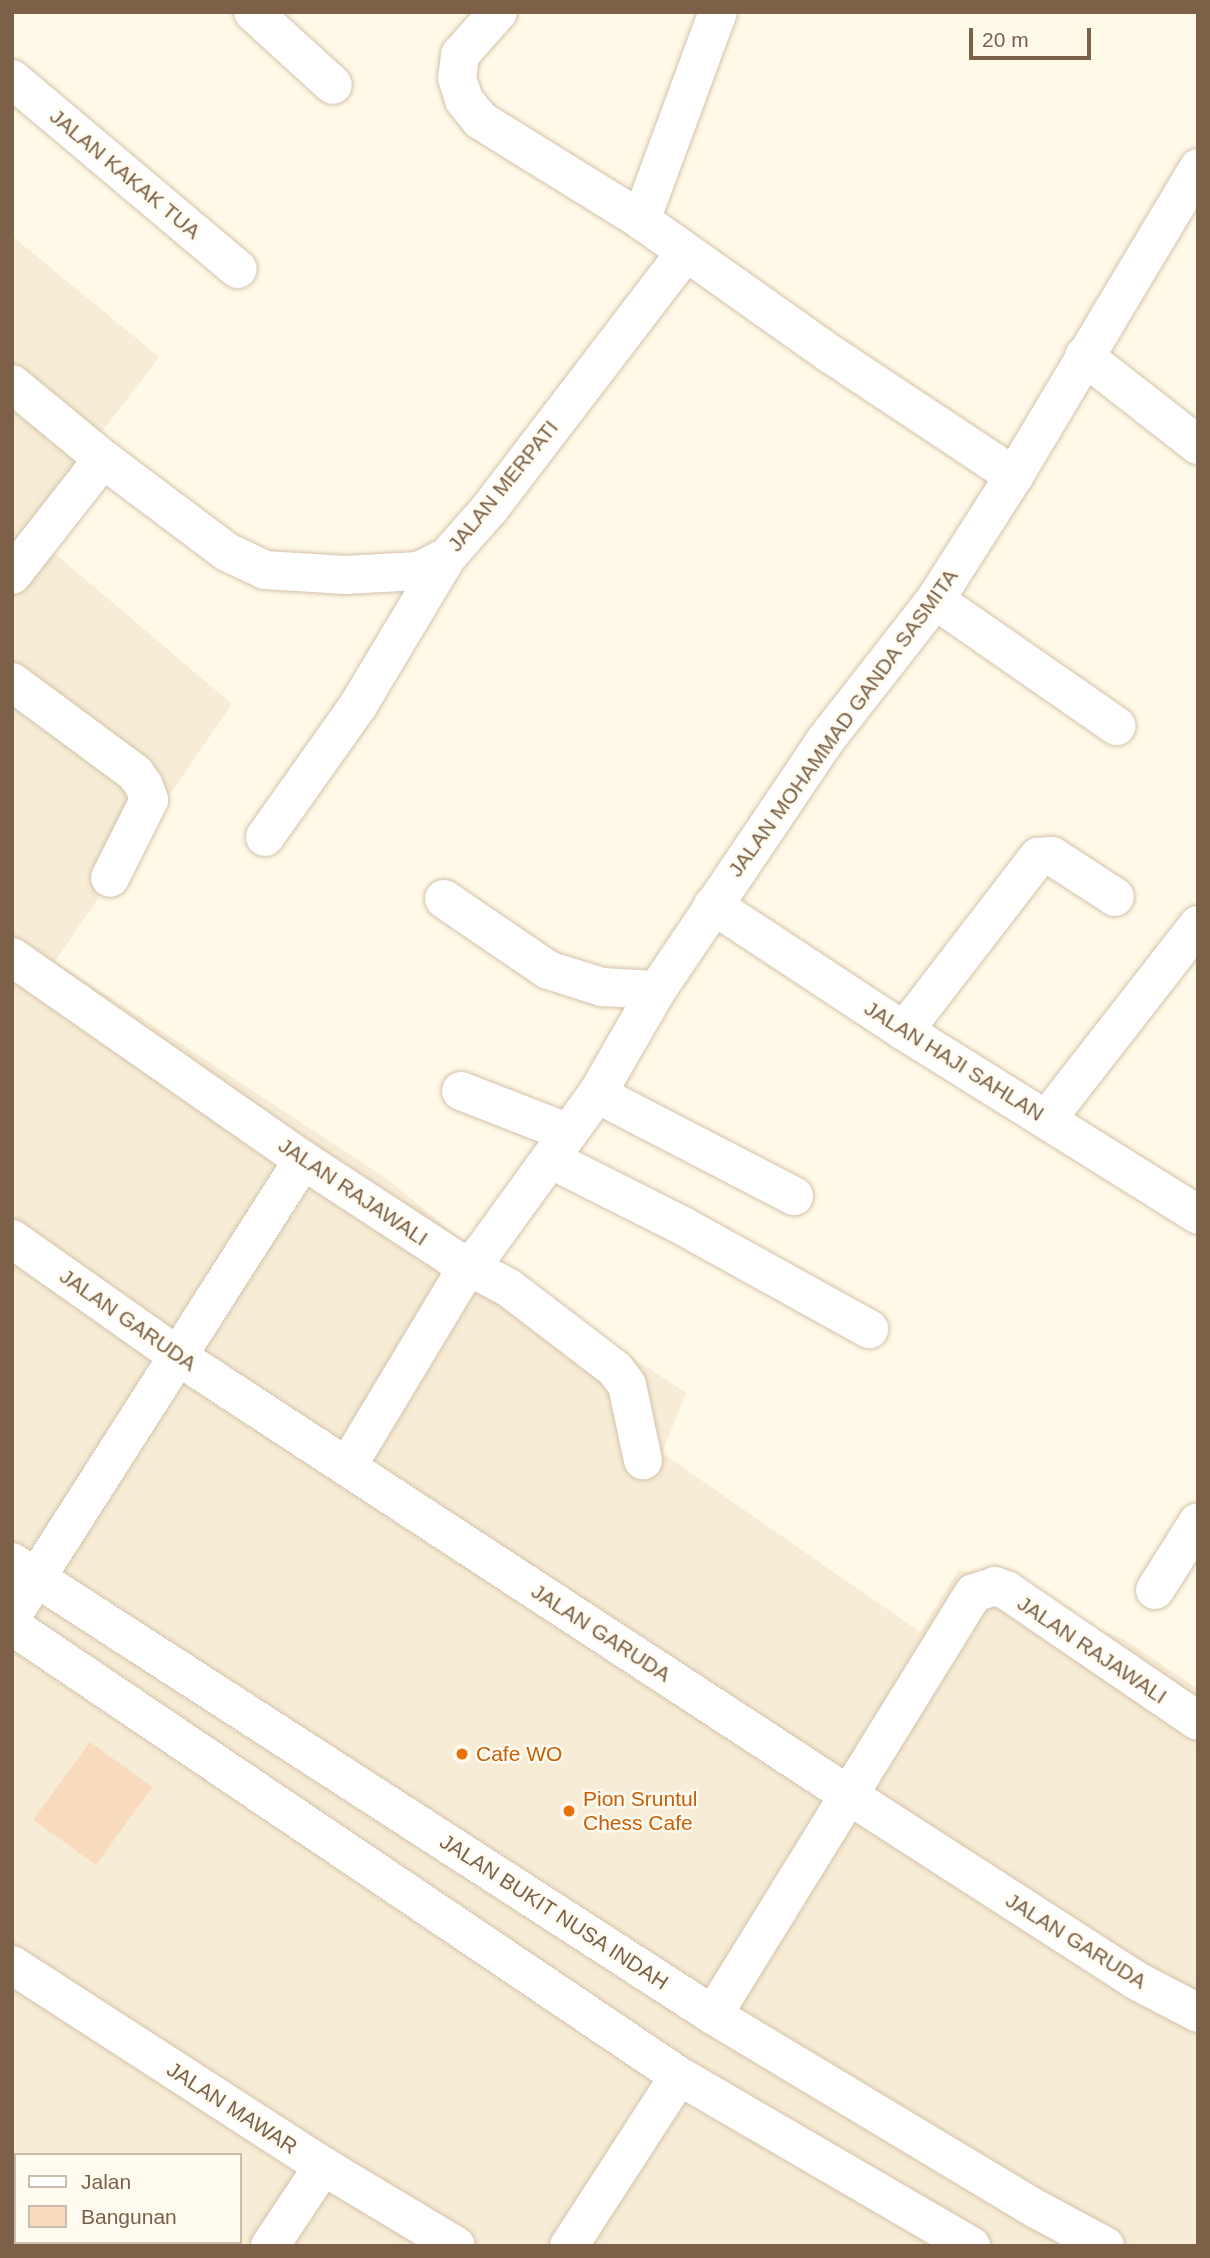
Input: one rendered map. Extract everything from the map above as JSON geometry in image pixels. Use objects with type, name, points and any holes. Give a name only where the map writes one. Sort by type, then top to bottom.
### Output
[{"type":"street","points":[[253,12],[333,85]]},
{"type":"street","points":[[498,12],[460,55],[457,78],[464,100],[480,120],[641,220],[685,253],[1014,476]]},
{"type":"street","points":[[641,220],[719,12]]},
{"type":"street","name":"JALAN KAKAK TUA","points":[[12,79],[238,269]]},
{"type":"street","name":"JALAN MOHAMMAD GANDA SASMITA","points":[[347,1467],[469,1264],[481,1254],[597,1094],[657,990],[824,742],[935,600],[1014,476],[1198,168]]},
{"type":"street","name":"JALAN MERPATI","points":[[12,384],[103,459],[227,552],[265,570],[345,575],[419,571],[447,557],[490,508],[685,253]]},
{"type":"street","points":[[1084,356],[1198,445]]},
{"type":"street","points":[[12,575],[103,459]]},
{"type":"street","points":[[265,837],[359,704],[447,557]]},
{"type":"street","points":[[935,600],[1116,726]]},
{"type":"street","points":[[12,682],[135,773],[144,786],[149,800],[110,878]]},
{"type":"street","points":[[904,1031],[1038,857],[1052,856],[1115,897]]},
{"type":"street","points":[[443,899],[548,970],[602,987],[657,990]]},
{"type":"street","name":"JALAN HAJI SAHLAN","points":[[713,905],[904,1031],[1198,1215]]},
{"type":"street","points":[[1047,1119],[1198,925]]},
{"type":"street","name":"JALAN RAJAWALI","points":[[12,957],[303,1160],[451,1257],[469,1264],[509,1288],[615,1369],[627,1385],[643,1460]]},
{"type":"street","points":[[461,1091],[558,1146],[683,1226],[869,1329]]},
{"type":"street","points":[[597,1094],[794,1196]]},
{"type":"street","points":[[12,1616],[24,1571],[179,1357],[303,1160]]},
{"type":"street","name":"JALAN GARUDA","points":[[12,1239],[179,1357],[850,1796],[1136,1980],[1198,2013]]},
{"type":"street","points":[[1155,1590],[1198,1522]]},
{"type":"street","name":"JALAN BUKIT NUSA INDAH","points":[[24,1571],[713,2015],[1038,2210],[1105,2246]]},
{"type":"street","name":"JALAN RAJAWALI","points":[[850,1796],[975,1593],[984,1588],[995,1586],[1006,1590],[1198,1721]]},
{"type":"street","points":[[12,1626],[679,2076],[971,2246]]},
{"type":"street","points":[[713,2015],[850,1796]]},
{"type":"street","name":"JALAN MAWAR","points":[[12,1965],[323,2166],[456,2246]]},
{"type":"street","points":[[569,2246],[679,2076]]},
{"type":"street","points":[[270,2246],[323,2166]]},
{"type":"shaded area","points":[[12,236],[159,357],[27,530],[232,704],[55,961],[387,1179],[490,1263],[686,1393],[662,1453],[920,1632],[959,1569],[1127,1641],[1198,1689],[1198,2246],[12,2246]]},
{"type":"building","points":[[90,1742],[152,1787],[96,1865],[34,1820]]},
{"type":"place","name":"Cafe WO","points":[[462,1754]]},
{"type":"place","name":"Pion Sruntul Chess Cafe","points":[[569,1811]]}]
